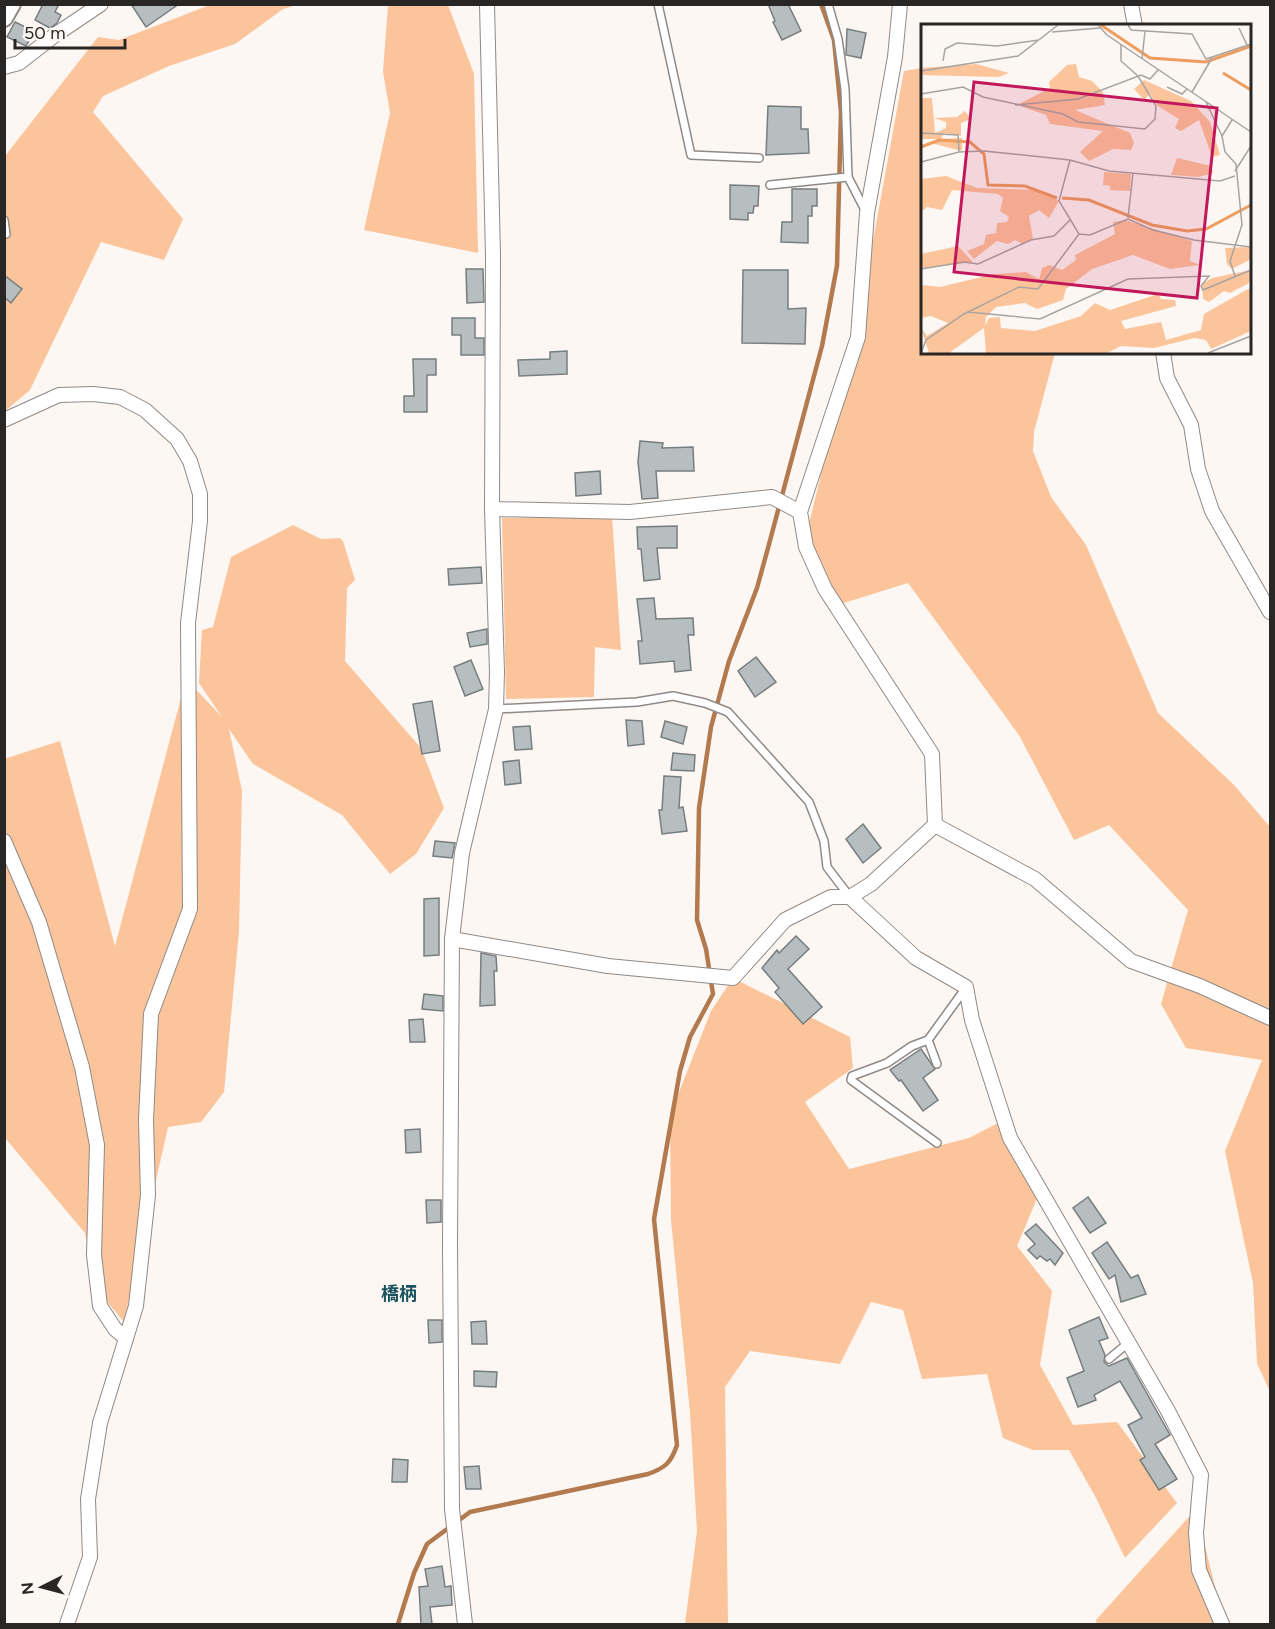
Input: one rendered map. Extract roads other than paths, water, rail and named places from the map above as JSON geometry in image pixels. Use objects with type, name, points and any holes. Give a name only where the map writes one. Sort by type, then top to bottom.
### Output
[{"type":"street","points":[[4,18],[12,4]]},
{"type":"street","points":[[4,67],[20,63],[55,35],[101,4]]},
{"type":"street","points":[[465,1624],[452,1514],[450,1244],[452,939],[462,853],[496,710],[492,509],[493,255],[487,4]]},
{"type":"street","points":[[452,939],[608,966],[733,978],[785,920],[831,897],[850,897],[871,884],[935,825],[932,754],[825,589],[806,547],[794,509],[858,337],[867,213],[895,57],[900,4]]},
{"type":"street","points":[[1131,4],[1135,24]]},
{"type":"street","points":[[1163,354],[1167,378],[1191,425],[1198,469],[1212,511],[1270,612]]},
{"type":"street","points":[[4,420],[59,395],[93,394],[120,397],[144,410],[177,439],[190,461],[200,494],[200,521],[188,623],[190,909],[151,1014],[146,1120],[148,1195],[136,1306],[100,1423],[88,1499],[90,1557],[67,1624]]},
{"type":"street","points":[[492,509],[630,512],[772,497],[794,509]]},
{"type":"street","points":[[935,825],[1035,879],[1131,961],[1200,986],[1270,1018]]},
{"type":"street","points":[[4,841],[39,922],[82,1067],[97,1146],[94,1255],[100,1306],[115,1329],[126,1338]]},
{"type":"street","points":[[850,897],[916,958],[966,987],[972,1020],[1010,1138],[1168,1411],[1201,1475],[1196,1533],[1199,1570],[1222,1624]]},
{"type":"lane","points":[[658,4],[691,155],[759,158]]},
{"type":"lane","points":[[828,4],[838,39],[845,90],[848,177],[867,213]]},
{"type":"lane","points":[[770,185],[848,177]]},
{"type":"lane","points":[[4,220],[6,234]]},
{"type":"lane","points":[[496,710],[637,702],[673,696],[726,711],[809,802],[824,841],[827,867],[850,897]]},
{"type":"lane","points":[[937,1143],[897,1116],[851,1080],[852,1076],[887,1063],[912,1046],[928,1040],[966,987]]},
{"type":"lane","points":[[928,1040],[937,1064]]},
{"type":"lane","points":[[1109,1359],[1128,1343]]},
{"type":"waterway","points":[[398,1624],[414,1573],[427,1544],[470,1512],[648,1474],[667,1464],[677,1445],[654,1219],[680,1071],[690,1037],[713,994],[706,949],[697,920],[699,808],[711,727],[729,661],[757,588],[768,548],[822,346],[837,266],[841,112],[834,40],[821,4]]},
{"type":"district","name":"橋柄","points":[[399,1294]]}]
